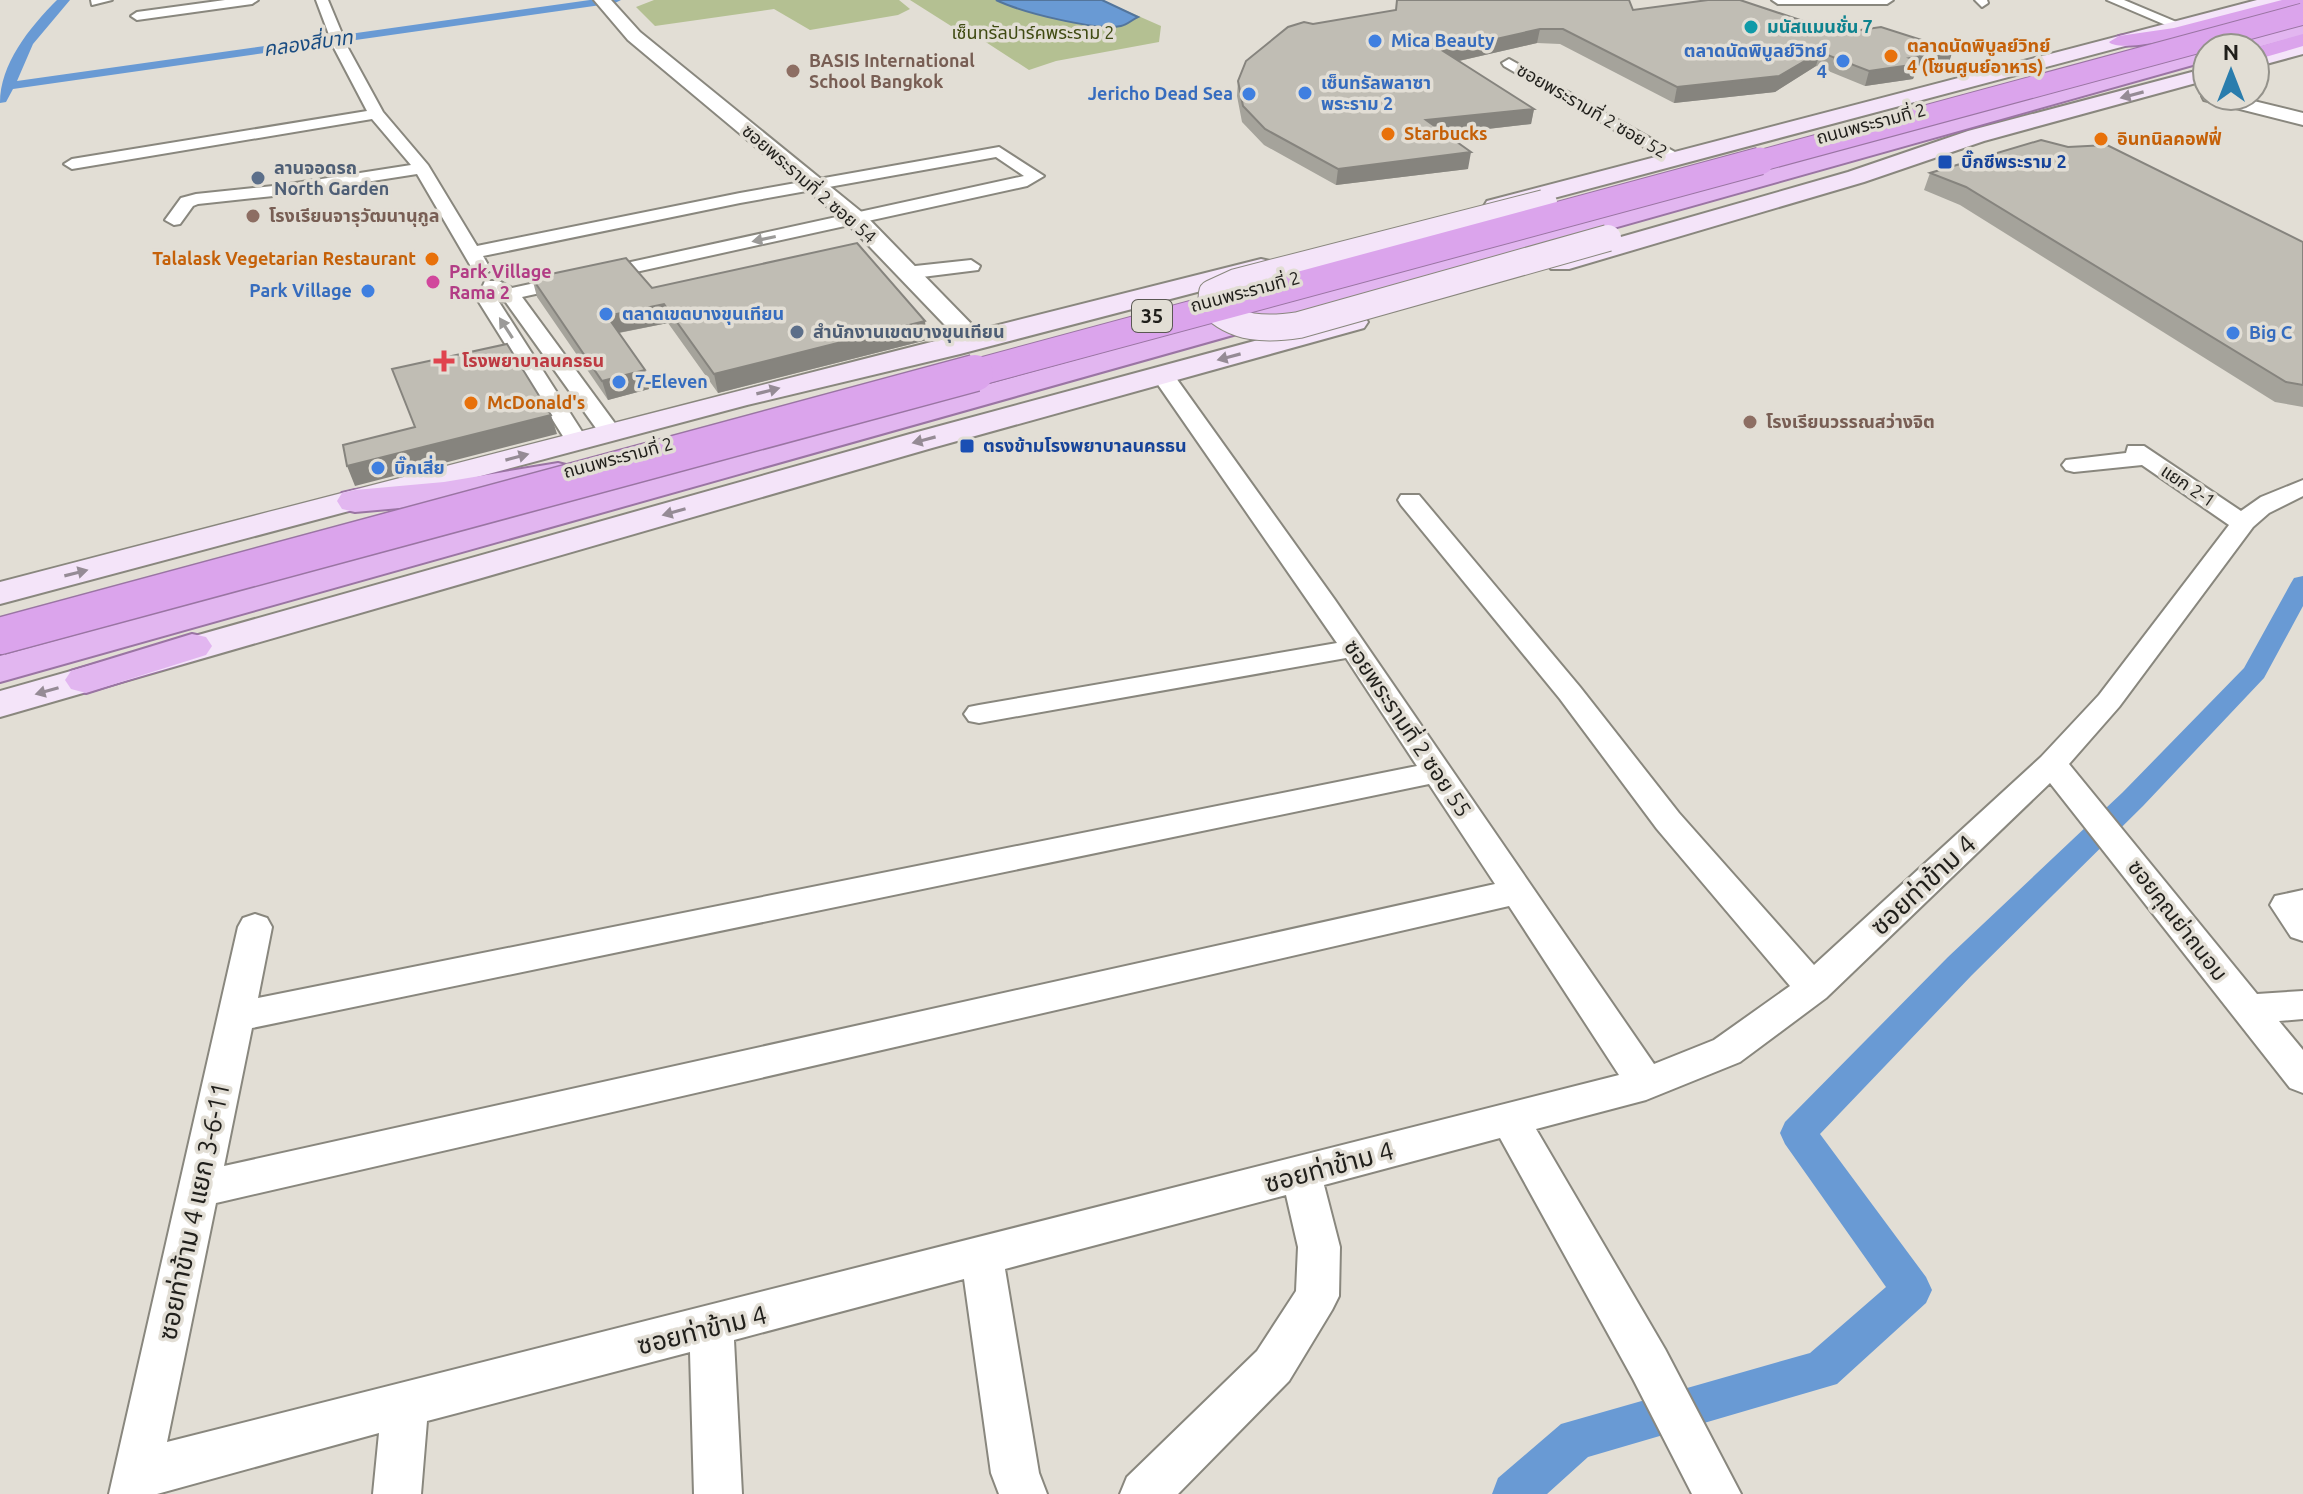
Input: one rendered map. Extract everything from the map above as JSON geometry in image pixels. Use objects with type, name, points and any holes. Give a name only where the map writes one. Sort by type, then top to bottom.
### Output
[{"type":"highway","points":[[2275,4],[2303,0]]},
{"type":"highway","name":"ถนนพระรามที่ 2","points":[[0,623],[575,456],[2150,50],[2303,7]]},
{"type":"highway","points":[[0,636],[2303,14]]},
{"type":"highway","points":[[2271,36],[2303,28]]},
{"type":"highway","points":[[2271,37],[2303,28]]},
{"type":"highway","points":[[2271,49],[2303,40]]},
{"type":"highway","points":[[2119,42],[2191,59]]},
{"type":"highway","points":[[2150,50],[2191,59]]},
{"type":"highway","points":[[0,662],[2191,59]]},
{"type":"highway","name":"ถนนพระรามที่ 2","points":[[0,669],[2191,59]]},
{"type":"highway","points":[[355,501],[444,493],[575,456]]},
{"type":"highway","points":[[86,680],[500,547],[554,528],[610,500]]},
{"type":"main road","name":"ถนนพระรามที่ 2","points":[[2232,32],[2275,4]]},
{"type":"main road","name":"ถนนพระรามที่ 2","points":[[575,456],[611,433],[952,340],[1829,120],[2119,42]]},
{"type":"main road","points":[[2271,57],[2303,48]]},
{"type":"main road","name":"ถนนพระรามที่ 2","points":[[0,704],[921,441],[1163,376],[1759,207],[1881,170],[2191,59]]},
{"type":"main road","points":[[1829,120],[1773,142],[1236,282],[1212,293],[1211,305],[1224,317],[1247,325],[1282,328],[1299,325],[1948,145]]},
{"type":"main road","points":[[0,593],[355,501]]},
{"type":"street","points":[[137,16],[252,0]]},
{"type":"street","points":[[322,0],[341,48],[376,114],[422,168],[496,292],[611,433]]},
{"type":"street","points":[[1778,0],[1887,0]]},
{"type":"street","points":[[2113,0],[2191,59]]},
{"type":"street","name":"ซอยพระรามที่ 2 ซอย 54","points":[[606,4],[634,36],[632,44],[695,93],[906,273],[952,340]]},
{"type":"street","name":"ซอยพระรามที่ 2 ซอย 52","points":[[1509,63],[1676,159]]},
{"type":"street","points":[[2271,108],[2303,117]]},
{"type":"street","points":[[2271,109],[2278,110]]},
{"type":"street","points":[[72,164],[376,114]]},
{"type":"street","points":[[471,253],[999,152],[1036,176],[1027,181],[848,221],[496,292]]},
{"type":"street","points":[[174,220],[187,202],[196,199],[283,190],[422,168]]},
{"type":"street","name":"ซอยพระรามที่ 2 ซอย 54","points":[[848,221],[917,312]]},
{"type":"street","points":[[906,273],[971,266]]},
{"type":"street","points":[[496,292],[575,456]]},
{"type":"street","name":"ซอยพระรามที่ 2 ซอย 55","points":[[1163,376],[1354,648],[1646,1084]]},
{"type":"street","name":"แยก 2-1","points":[[2074,465],[2142,454],[2240,521]]},
{"type":"street","name":"ซอยท่าข้าม 4","points":[[136,1484],[405,1406],[1646,1084],[1727,1051],[1813,988],[2052,764],[2119,689],[2230,543],[2240,521],[2263,504],[2303,487]]},
{"type":"street","points":[[1410,500],[1570,693],[1668,821],[1813,988]]},
{"type":"street","points":[[979,714],[1354,648]]},
{"type":"street","name":"ซอยคุณย่าถนอม","points":[[2052,764],[2303,1077]]},
{"type":"street","points":[[236,1017],[1437,772]]},
{"type":"street","points":[[199,1189],[1519,891]]},
{"type":"street","points":[[2303,902],[2287,905],[2303,928]]},
{"type":"street","name":"ซอยท่าข้าม 4 แยก 3-6-11","points":[[136,1484],[255,927]]},
{"type":"street","points":[[2248,1009],[2303,1005]]},
{"type":"street","points":[[1510,1119],[1649,1364],[1717,1494]]},
{"type":"street","points":[[1144,1494],[1273,1366],[1317,1296],[1319,1247],[1301,1175]]},
{"type":"street","points":[[982,1258],[1015,1473],[1023,1494]]},
{"type":"street","points":[[711,1327],[718,1494]]},
{"type":"street","points":[[397,1494],[405,1406]]},
{"type":"green space","points":[[654,0],[899,0],[910,9],[898,15],[810,30],[774,9],[655,26],[636,7]]},
{"type":"green space","name":"เซ็นทรัลปาร์คพระราม 2","points":[[910,0],[1102,0],[1161,26],[1159,42],[1056,61],[1029,70],[978,37],[970,38]]},
{"type":"water","points":[[996,0],[1102,0],[1138,17],[1121,26],[1094,26],[1040,15]]},
{"type":"building","points":[[1397,0],[1629,0],[1633,10],[1708,0],[1740,0],[1839,33],[1881,27],[1953,50],[1910,58],[1919,61],[1913,62],[1918,64],[1869,71],[1820,52],[1779,76],[1677,87],[1563,29],[1540,29],[1443,51],[1534,109],[1426,120],[1471,152],[1338,169],[1265,129],[1243,106],[1238,81],[1246,61],[1288,27],[1304,22],[1313,24],[1396,10]]},
{"type":"building","name":"Big C","points":[[2041,140],[2068,147],[2107,145],[2303,242],[2303,385],[2286,382],[1966,187],[1930,173]]},
{"type":"building","points":[[857,243],[925,321],[714,374],[664,304],[607,316],[645,370],[602,381],[532,278],[626,258],[652,288]]},
{"type":"building","name":"McDonald's","points":[[507,344],[551,415],[347,466],[343,445],[415,427],[392,369]]},
{"type":"waterway","points":[[7,86],[26,44],[64,0]]},
{"type":"waterway","name":"คลองสี่บาท","points":[[7,86],[615,0]]},
{"type":"waterway","name":"คลองสี่บาท","points":[[0,87],[7,86]]},
{"type":"waterway","points":[[1,99],[7,86]]},
{"type":"waterway","points":[[1514,1494],[1576,1439],[1822,1370],[1912,1290],[1798,1133],[1960,966],[2133,799],[2255,672],[2303,583]]},
{"type":"place","name":"มนัสแมนชั่น 7","points":[[1751,27]]},
{"type":"place","name":"Mica Beauty","points":[[1375,41]]},
{"type":"place","name":"ตลาดนัดพิบูลย์วิทย์ 4 (โซนศูนย์อาหาร)","points":[[1891,56]]},
{"type":"place","name":"ตลาดนัดพิบูลย์วิทย์ 4","points":[[1843,61]]},
{"type":"place","name":"BASIS International School Bangkok","points":[[793,71]]},
{"type":"place","name":"เซ็นทรัลพลาซา พระราม 2","points":[[1305,93]]},
{"type":"place","name":"Jericho Dead Sea","points":[[1249,94]]},
{"type":"place","name":"Starbucks","points":[[1388,134]]},
{"type":"place","name":"อินทนิลคอฟฟี่","points":[[2101,139]]},
{"type":"place","name":"บิ๊กซีพระราม 2","points":[[1945,162]]},
{"type":"place","name":"ลานจอดรถ North Garden","points":[[258,178]]},
{"type":"place","name":"โรงเรียนจารุวัฒนานุกูล","points":[[253,216]]},
{"type":"place","name":"Talalask Vegetarian Restaurant","points":[[432,259]]},
{"type":"place","name":"Park Village Rama 2","points":[[433,282]]},
{"type":"place","name":"Park Village","points":[[368,291]]},
{"type":"place","name":"ตลาดเขตบางขุนเทียน","points":[[606,314]]},
{"type":"place","name":"สำนักงานเขตบางขุนเทียน","points":[[797,332]]},
{"type":"place","name":"Big C","points":[[2233,333]]},
{"type":"place","name":"โรงพยาบาลนครธน","points":[[444,361]]},
{"type":"place","name":"7-Eleven","points":[[619,382]]},
{"type":"place","name":"McDonald's","points":[[471,403]]},
{"type":"place","name":"โรงเรียนวรรณสว่างจิต","points":[[1750,422]]},
{"type":"place","name":"ตรงข้ามโรงพยาบาลนครธน","points":[[967,446]]},
{"type":"place","name":"บิ๊กเสี่ย","points":[[378,468]]}]
